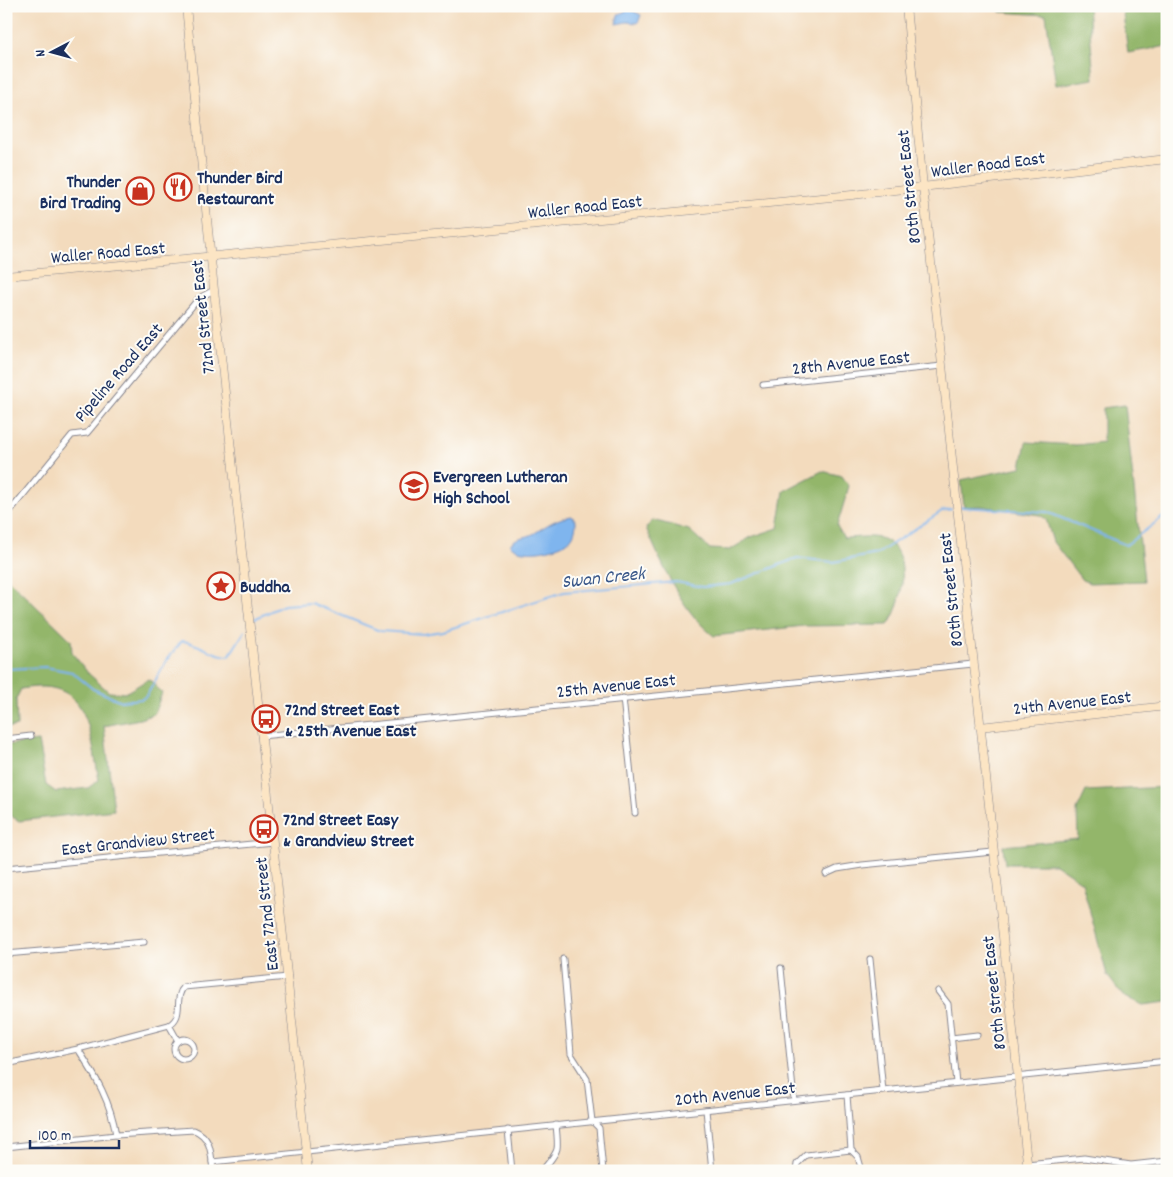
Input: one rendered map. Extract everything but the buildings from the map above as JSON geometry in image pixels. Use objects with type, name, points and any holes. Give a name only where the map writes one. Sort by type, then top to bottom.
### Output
[{"type":"street","name":"72nd Street East","points":[[186,6],[210,257],[250,624]]},
{"type":"street","name":"80th Street East","points":[[906,6],[923,187],[1027,1167]]},
{"type":"street","name":"Waller Road East","points":[[6,276],[923,187],[1167,159]]},
{"type":"street","name":"Pipeline Road East","points":[[6,516],[72,435],[87,433],[199,298],[214,290]]},
{"type":"street","name":"28th Avenue East","points":[[763,385],[942,366]]},
{"type":"street","name":"East 72nd Street","points":[[250,624],[308,1171]]},
{"type":"street","name":"25th Avenue East","points":[[261,736],[973,664]]},
{"type":"street","points":[[623,698],[635,813]]},
{"type":"street","name":"24th Avenue East","points":[[980,727],[1167,706]]},
{"type":"street","points":[[6,739],[31,736]]},
{"type":"street","name":"East Grandview Street","points":[[6,868],[273,842]]},
{"type":"street","points":[[826,874],[837,869],[862,865],[993,852]]},
{"type":"street","points":[[6,954],[144,942]]},
{"type":"street","points":[[870,958],[883,1091]]},
{"type":"street","points":[[563,959],[571,1054],[587,1079],[592,1121],[599,1128],[603,1171]]},
{"type":"street","points":[[781,968],[794,1100]]},
{"type":"street","points":[[6,1064],[78,1049],[169,1025],[174,1022],[179,1013],[182,988],[200,984],[288,976]]},
{"type":"street","points":[[938,991],[948,1004],[956,1083]]},
{"type":"street","points":[[169,1025],[178,1040]]},
{"type":"street","points":[[951,1038],[977,1036]]},
{"type":"street","points":[[186,1039],[193,1045],[194,1051],[189,1058],[184,1059],[176,1056],[174,1048],[178,1040],[186,1039]]},
{"type":"street","points":[[78,1049],[105,1094],[112,1111],[116,1135]]},
{"type":"street","name":"20th Avenue East","points":[[212,1162],[1167,1061]]},
{"type":"street","points":[[847,1095],[852,1150],[858,1157],[862,1171]]},
{"type":"street","points":[[706,1110],[712,1171]]},
{"type":"street","points":[[542,1171],[558,1150],[556,1125]]},
{"type":"street","points":[[6,1147],[116,1135],[194,1130],[209,1143],[213,1171]]},
{"type":"street","points":[[508,1130],[512,1171]]},
{"type":"street","points":[[796,1171],[800,1159],[806,1155],[852,1150]]},
{"type":"street","points":[[1027,1167],[1084,1158],[1131,1165],[1167,1161]]},
{"type":"green space","points":[[999,6],[1088,6],[1094,79],[1056,85],[1046,15],[1000,12]]},
{"type":"green space","points":[[1122,6],[1167,6],[1167,46],[1128,53]]},
{"type":"green space","points":[[1125,405],[1144,581],[1090,583],[1082,580],[1053,542],[1046,519],[1040,515],[980,506],[964,507],[961,480],[1021,467],[1026,442],[1076,445],[1103,442],[1103,408]]},
{"type":"green space","points":[[822,471],[842,476],[849,486],[837,526],[844,538],[869,537],[883,539],[892,545],[899,555],[902,566],[901,592],[898,605],[888,625],[804,626],[714,636],[702,626],[682,601],[666,572],[646,528],[653,520],[689,530],[710,549],[730,550],[751,537],[778,528],[784,491]]},
{"type":"green space","points":[[6,577],[71,640],[72,653],[89,674],[109,692],[125,693],[149,679],[162,693],[154,714],[140,719],[104,726],[114,810],[19,821],[6,813],[6,745],[38,741],[46,785],[56,792],[88,788],[99,780],[88,725],[82,710],[73,698],[60,690],[43,687],[21,689],[16,699],[17,726],[6,728]]},
{"type":"green space","points":[[1167,787],[1167,1002],[1143,1005],[1123,996],[1107,975],[1082,882],[1055,864],[1005,864],[1003,846],[1078,839],[1077,810],[1086,791]]},
{"type":"water","points":[[629,9],[641,15],[638,23],[616,24],[618,15]]},
{"type":"water","points":[[572,516],[576,521],[574,533],[562,545],[547,550],[522,551],[510,545],[515,540],[532,535],[557,520]]},
{"type":"waterway","name":"Swan Creek","points":[[961,507],[1047,512],[1126,545],[1167,514]]},
{"type":"waterway","name":"Swan Creek","points":[[254,619],[284,605],[311,603],[380,631],[423,634],[443,631],[564,592],[676,582],[703,587],[731,584],[797,558],[833,562],[877,554],[942,511],[951,509]]},
{"type":"waterway","name":"Swan Creek","points":[[6,669],[45,667],[72,672],[93,689],[121,701],[142,699],[147,695],[168,658],[182,641],[195,644],[217,654],[229,656],[245,631]]},
{"type":"place","name":"Thunder Bird Restaurant","points":[[178,187]]},
{"type":"place","name":"Thunder Bird Trading","points":[[140,191]]},
{"type":"place","name":"Evergreen Lutheran High School","points":[[414,486]]},
{"type":"place","name":"Buddha","points":[[221,586]]},
{"type":"place","name":"72nd Street East & 25th Avenue East","points":[[266,719]]},
{"type":"place","name":"72nd Street Easy & Grandview Street","points":[[264,829]]}]
